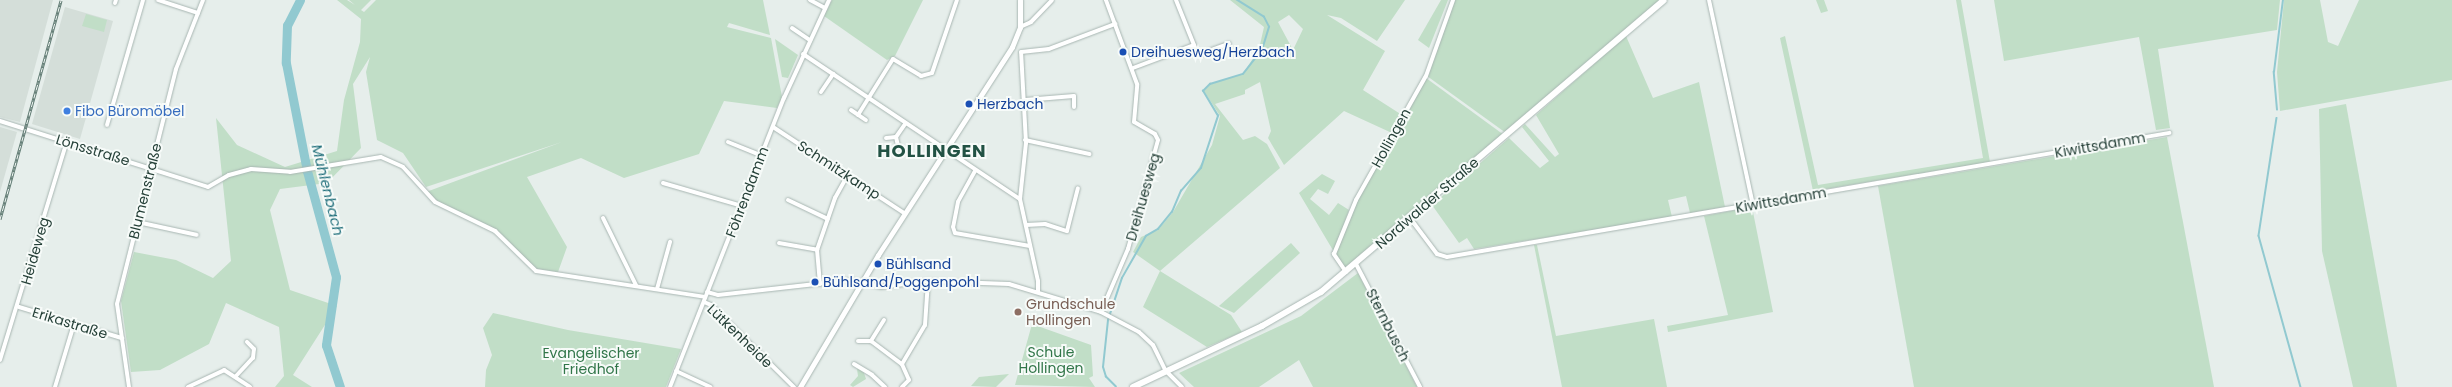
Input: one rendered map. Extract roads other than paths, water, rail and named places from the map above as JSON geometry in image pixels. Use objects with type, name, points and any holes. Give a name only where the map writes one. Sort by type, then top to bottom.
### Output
[{"type":"main road","name":"Nordwalder Straße","points":[[1133,387],[1165,370],[1294,309],[1346,272],[1664,0]]},
{"type":"street","points":[[107,125],[144,0]]},
{"type":"street","points":[[158,0],[198,13]]},
{"type":"street","name":"Blumenstraße","points":[[129,387],[117,304],[176,69],[203,0]]},
{"type":"street","points":[[810,0],[825,8]]},
{"type":"street","name":"Föhrendamm","points":[[670,387],[773,127],[803,54],[829,0]]},
{"type":"street","points":[[858,115],[893,59],[921,76],[932,73],[956,0]]},
{"type":"street","points":[[800,387],[904,213],[1012,47],[1020,26],[1020,0]]},
{"type":"street","points":[[1020,26],[1031,22],[1052,0]]},
{"type":"street","name":"Dreihuesweg","points":[[1101,312],[1128,249],[1158,140],[1155,134],[1134,122],[1137,92],[1132,68],[1106,0]]},
{"type":"street","points":[[1176,0],[1198,55],[1229,44]]},
{"type":"street","name":"Hollingen","points":[[1346,272],[1334,254],[1356,200],[1426,76],[1453,0]]},
{"type":"street","points":[[1709,0],[1753,205]]},
{"type":"street","points":[[1038,292],[1020,200],[1026,140],[1025,100],[1021,52],[1049,49],[1115,24]]},
{"type":"street","points":[[792,28],[810,40]]},
{"type":"street","points":[[1132,68],[1194,45]]},
{"type":"street","points":[[803,54],[945,151],[1020,200]]},
{"type":"street","points":[[821,92],[833,74]]},
{"type":"street","points":[[1025,100],[1074,96],[1074,107]]},
{"type":"street","points":[[851,110],[866,120]]},
{"type":"street","name":"Lönsstraße","points":[[0,121],[208,187],[229,175],[251,169],[290,172],[372,156],[392,161],[403,167],[428,197],[488,227],[536,271],[636,285]]},
{"type":"street","points":[[898,146],[896,137],[905,124]]},
{"type":"street","name":"Schmitzkamp","points":[[773,127],[904,213]]},
{"type":"street","name":"Kiwittsdamm","points":[[1410,218],[1437,254],[1446,257],[2169,133]]},
{"type":"street","points":[[886,138],[896,137]]},
{"type":"street","points":[[1026,140],[1089,154]]},
{"type":"street","name":"Heideweg","points":[[0,360],[19,307],[68,142]]},
{"type":"street","points":[[728,142],[762,156]]},
{"type":"street","points":[[975,171],[958,202],[953,227],[955,233],[1030,246]]},
{"type":"street","points":[[820,284],[817,250],[828,219],[847,176]]},
{"type":"street","points":[[663,183],[716,195],[742,206]]},
{"type":"street","points":[[1026,225],[1045,224],[1067,231],[1078,188]]},
{"type":"street","points":[[788,200],[828,219]]},
{"type":"street","points":[[603,218],[636,285],[704,299]]},
{"type":"street","points":[[137,222],[197,235]]},
{"type":"street","points":[[656,289],[670,242]]},
{"type":"street","points":[[778,243],[817,250]]},
{"type":"street","name":"Sternbusch","points":[[1356,264],[1420,387]]},
{"type":"street","points":[[707,292],[718,295],[820,284],[861,283],[890,287],[901,282],[928,281],[1000,283],[1038,292],[1101,312],[1113,318],[1147,338],[1165,370],[1182,387]]},
{"type":"street","points":[[902,364],[925,325],[928,281]]},
{"type":"street","name":"Lütkenheide","points":[[704,299],[794,387]]},
{"type":"street","name":"Erikastraße","points":[[19,307],[122,338]]},
{"type":"street","points":[[871,341],[884,320]]},
{"type":"street","points":[[55,387],[74,324]]},
{"type":"street","points":[[858,341],[871,341],[902,364],[909,380],[902,387]]},
{"type":"street","points":[[236,376],[253,358],[254,349],[247,342]]},
{"type":"street","points":[[854,364],[872,374],[885,387]]},
{"type":"street","points":[[188,387],[224,370],[236,376],[250,387]]},
{"type":"street","points":[[676,371],[710,387]]},
{"type":"waterway","name":"Mühlenbach","points":[[300,0],[287,25],[286,63],[307,171],[336,277],[326,345],[340,387]]},
{"type":"waterway","name":"Herzbach","points":[[1116,387],[1106,377],[1103,367],[1108,320],[1122,278],[1146,236],[1158,229],[1172,212],[1181,191],[1201,168],[1218,116],[1203,91],[1210,84],[1243,74],[1262,50],[1269,27],[1264,17],[1237,0]]},
{"type":"waterway","points":[[2277,110],[2274,72],[2283,0]]},
{"type":"waterway","points":[[2277,118],[2259,236],[2301,387]]},
{"type":"railway","points":[[0,219],[61,0]]},
{"type":"place","name":"Dreihuesweg/Herzbach","points":[[1123,52]]},
{"type":"place","name":"Herzbach","points":[[969,104]]},
{"type":"place","name":"Fibo Büromöbel","points":[[67,111]]},
{"type":"place","name":"Bühlsand","points":[[878,264]]},
{"type":"place","name":"Bühlsand/Poggenpohl","points":[[815,282]]},
{"type":"place","name":"Grundschule Hollingen","points":[[1018,312]]},
{"type":"district","name":"HOLLINGEN","points":[[932,151]]},
{"type":"park label","name":"Schule Hollingen","points":[[1051,360]]},
{"type":"park label","name":"Evangelischer Friedhof","points":[[591,362]]}]
